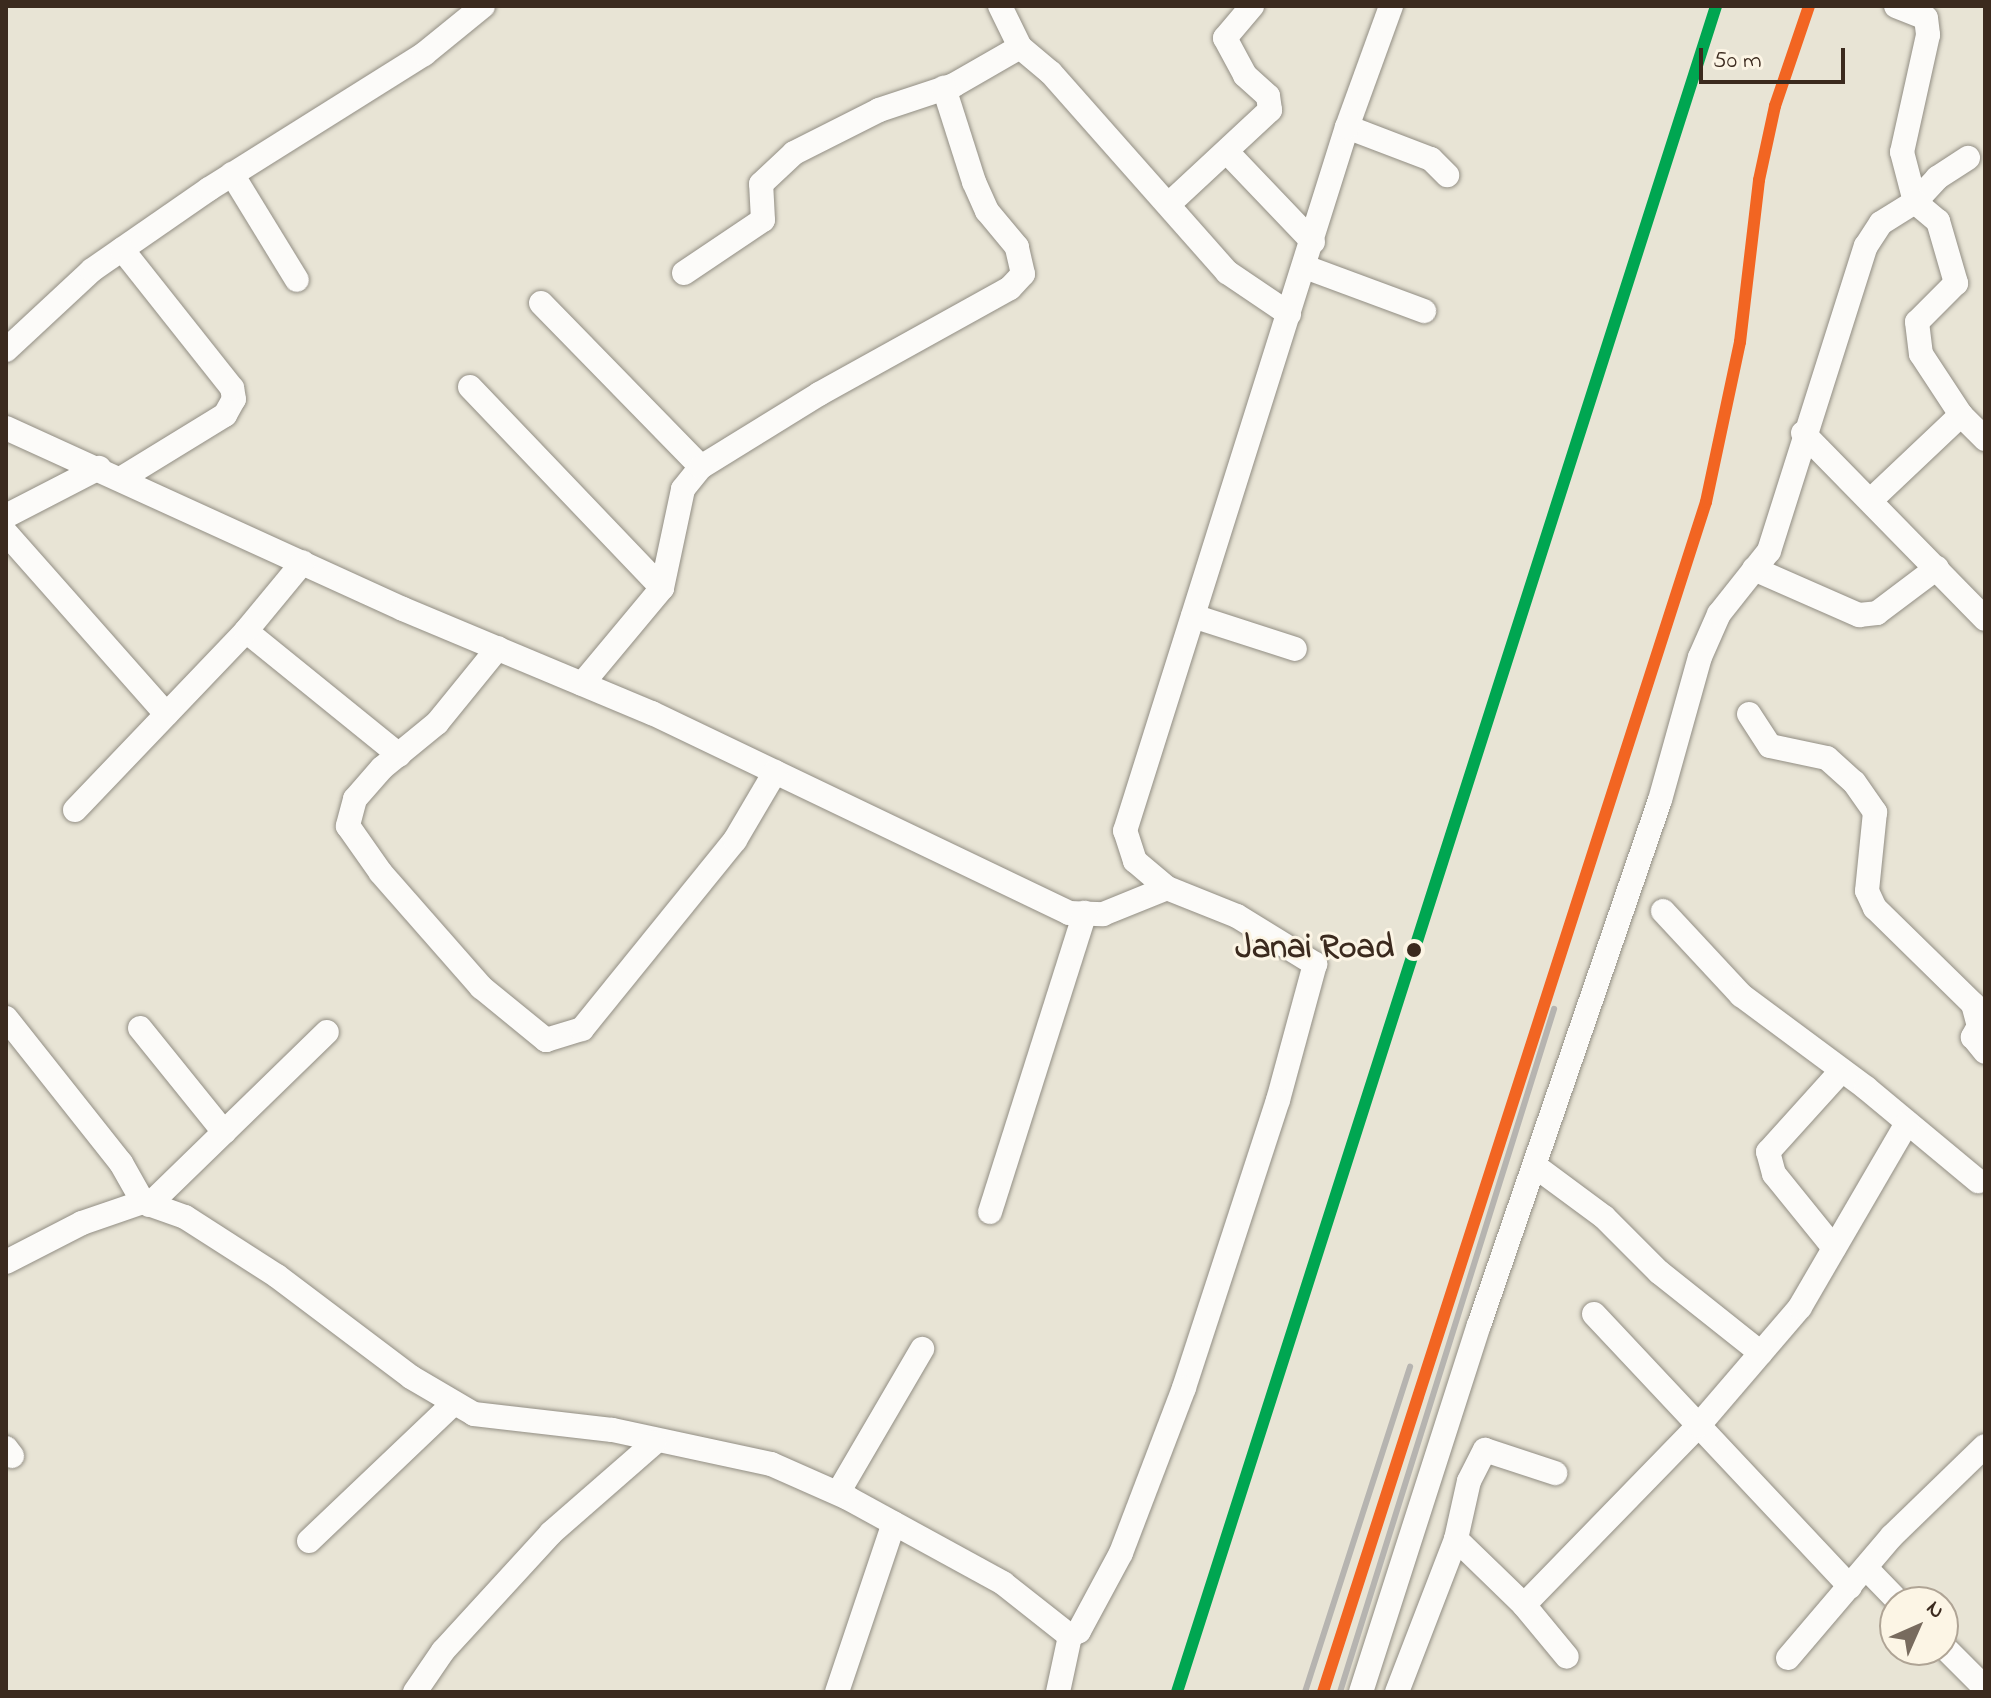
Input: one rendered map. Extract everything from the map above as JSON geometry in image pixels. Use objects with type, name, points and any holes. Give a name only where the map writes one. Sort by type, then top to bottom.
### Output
[{"type":"street","points":[[6,350],[92,270],[232,174],[424,54],[483,6]]},
{"type":"street","points":[[1000,6],[1020,47],[1051,73],[1227,272],[1289,314]]},
{"type":"street","points":[[1169,204],[1228,153],[1272,104],[1227,48],[1229,27],[1252,6]]},
{"type":"street","points":[[1058,1692],[1070,1636],[1079,1631],[1121,1553],[1184,1388],[1278,1100],[1315,964],[1237,916],[1167,888],[1135,861],[1125,831],[1347,127],[1389,22],[1391,6]]},
{"type":"street","points":[[1896,6],[1926,18],[1928,35],[1902,152],[1915,202],[1938,221],[1956,283],[1917,322],[1921,354],[1961,415],[1985,439]]},
{"type":"street","points":[[684,273],[763,220],[761,184],[794,153],[879,110],[944,88],[1020,47]]},
{"type":"street","points":[[582,684],[662,588],[683,489],[701,467],[819,394],[1010,288],[1023,274],[1025,263],[1017,247],[987,211],[974,182],[944,88]]},
{"type":"street","points":[[1347,127],[1431,159],[1447,175]]},
{"type":"street","points":[[1228,153],[1313,242]]},
{"type":"street","points":[[1361,1692],[1660,800],[1700,657],[1719,614],[1769,551],[1803,433],[1866,246],[1881,223],[1915,202],[1937,178],[1968,158]]},
{"type":"street","points":[[232,174],[297,280]]},
{"type":"street","points":[[122,249],[232,388],[234,399],[225,415],[122,478]]},
{"type":"street","points":[[1305,267],[1424,311]]},
{"type":"street","points":[[541,303],[701,467]]},
{"type":"street","points":[[470,387],[662,588]]},
{"type":"street","points":[[1871,500],[1961,415]]},
{"type":"street","points":[[6,428],[775,772],[1069,913],[1103,914],[1167,888]]},
{"type":"street","points":[[1803,433],[1985,619]]},
{"type":"street","points":[[6,516],[99,468]]},
{"type":"street","points":[[6,533],[166,714]]},
{"type":"street","points":[[75,810],[246,631],[303,562]]},
{"type":"street","points":[[1754,569],[1859,615],[1877,613],[1937,568]]},
{"type":"street","points":[[1193,616],[1295,649]]},
{"type":"street","points":[[246,631],[399,755]]},
{"type":"street","points":[[498,648],[437,723],[355,799],[348,826],[381,873],[481,987],[546,1040],[582,1029],[735,840],[775,772]]},
{"type":"street","points":[[1749,714],[1770,746],[1827,758],[1854,782],[1875,812],[1867,891],[1875,908],[1973,1004],[1979,1026],[1973,1037],[1985,1052]]},
{"type":"street","points":[[1663,911],[1741,995],[1842,1070],[1983,1183]]},
{"type":"street","points":[[990,1212],[1085,913]]},
{"type":"street","points":[[6,1018],[121,1163],[146,1204],[185,1217],[454,1403],[474,1414],[612,1430],[654,1443],[771,1464],[838,1493],[1026,1596],[1070,1636]]},
{"type":"street","points":[[140,1028],[224,1132]]},
{"type":"street","points":[[8,1258],[82,1223],[146,1204],[327,1032]]},
{"type":"street","points":[[1834,1248],[1774,1174],[1768,1152],[1842,1070]]},
{"type":"street","points":[[1524,1605],[1699,1425],[1800,1307],[1907,1123]]},
{"type":"street","points":[[1535,1166],[1604,1217],[1659,1272],[1761,1353]]},
{"type":"street","points":[[1594,1314],[1850,1587]]},
{"type":"street","points":[[838,1493],[922,1349]]},
{"type":"street","points":[[309,1541],[454,1403]]},
{"type":"street","points":[[415,1692],[443,1651],[551,1533],[654,1443]]},
{"type":"street","points":[[1788,1658],[1866,1568],[1985,1446]]},
{"type":"street","points":[[1397,1692],[1456,1539],[1469,1481],[1485,1450],[1555,1473]]},
{"type":"street","points":[[837,1692],[894,1523]]},
{"type":"street","points":[[1456,1539],[1524,1605],[1567,1657]]},
{"type":"street","points":[[1866,1568],[1883,1586]]},
{"type":"street","points":[[1959,1662],[1985,1688]]},
{"type":"railway","points":[[1323,1692],[1706,502],[1740,342],[1759,180],[1775,106],[1809,6]]},
{"type":"railway","points":[[1340,1692],[1554,1009]]},
{"type":"railway","points":[[1305,1692],[1410,1367]]},
{"type":"transit line","points":[[1177,1692],[1716,6]]},
{"type":"transit line","points":[[1323,1692],[1706,502],[1740,342],[1759,180],[1775,106],[1809,6]]},
{"type":"place","name":"Janai Road","points":[[1414,950]]}]
